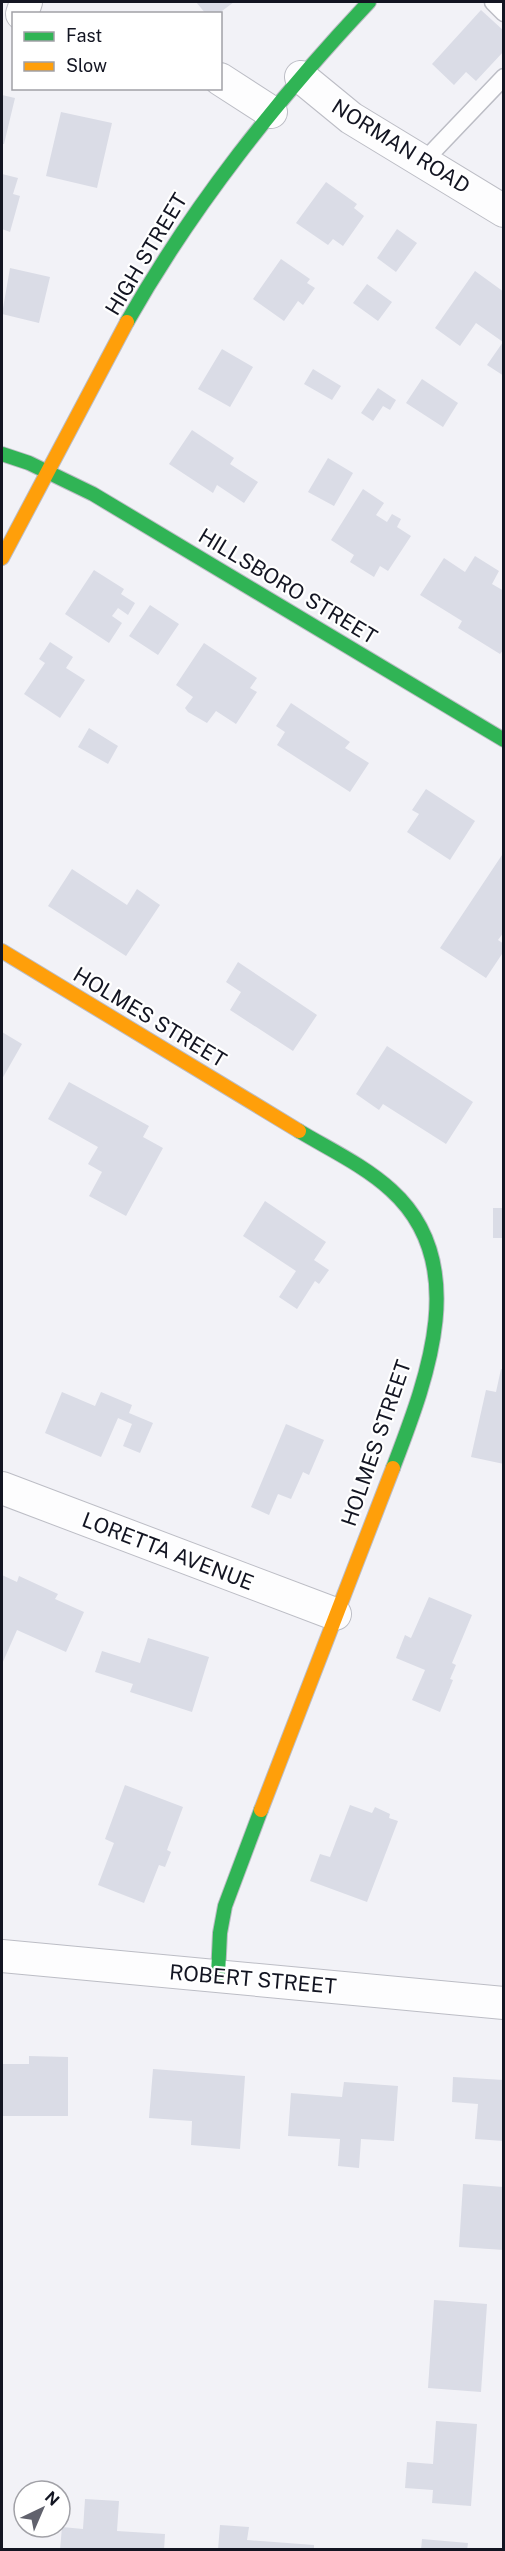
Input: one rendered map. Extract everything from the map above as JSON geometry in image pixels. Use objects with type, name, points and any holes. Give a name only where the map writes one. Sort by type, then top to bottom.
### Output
[{"type":"street","name":"HIGH STREET","points":[[2,558],[172,247],[212,187],[271,112],[369,2]]},
{"type":"street","name":"NORMAN ROAD","points":[[301,77],[351,118],[504,211]]},
{"type":"street","points":[[222,80],[271,112]]},
{"type":"street","name":"HILLSBORO STREET","points":[[2,453],[93,494],[504,740]]},
{"type":"street","name":"HOLMES STREET","points":[[2,951],[378,1179],[404,1200],[422,1228],[434,1264],[438,1298],[430,1349],[403,1442],[335,1614],[225,1906],[220,1933],[218,1975]]},
{"type":"street","name":"LORETTA AVENUE","points":[[2,1488],[335,1614]]},
{"type":"street","name":"ROBERT STREET","points":[[2,1956],[504,2003]]},
{"type":"lane","points":[[493,2],[504,13]]},
{"type":"lane","points":[[423,162],[504,77]]},
{"type":"building","points":[[196,2],[234,2],[221,12],[204,12]]},
{"type":"building","points":[[481,10],[504,31],[504,51],[476,81],[466,72],[454,85],[432,64]]},
{"type":"building","points":[[2,95],[15,98],[4,144],[2,144]]},
{"type":"building","points":[[61,112],[112,123],[97,188],[46,176]]},
{"type":"building","points":[[2,174],[18,178],[13,194],[20,196],[10,232],[2,229]]},
{"type":"building","points":[[326,182],[357,204],[354,208],[364,216],[343,246],[333,239],[328,245],[296,223]]},
{"type":"building","points":[[397,229],[417,243],[396,272],[377,258]]},
{"type":"building","points":[[281,259],[310,279],[307,283],[315,288],[303,305],[298,301],[284,321],[253,299]]},
{"type":"building","points":[[10,268],[50,277],[39,323],[2,314]]},
{"type":"building","points":[[475,271],[504,292],[504,376],[487,365],[503,342],[476,323],[460,346],[435,328]]},
{"type":"building","points":[[367,284],[392,302],[378,321],[353,303]]},
{"type":"building","points":[[222,349],[253,367],[230,407],[198,389]]},
{"type":"building","points":[[313,369],[341,386],[332,400],[304,384]]},
{"type":"building","points":[[422,379],[458,403],[443,427],[406,403]]},
{"type":"building","points":[[378,388],[396,400],[390,410],[383,406],[373,421],[361,413]]},
{"type":"building","points":[[192,430],[234,458],[230,464],[258,482],[244,503],[217,485],[213,493],[169,464]]},
{"type":"building","points":[[328,458],[353,473],[334,506],[308,492]]},
{"type":"building","points":[[363,489],[384,503],[376,515],[387,522],[392,514],[401,519],[397,527],[411,536],[388,571],[380,566],[374,577],[350,562],[354,555],[331,540]]},
{"type":"building","points":[[475,556],[499,571],[492,584],[504,591],[504,649],[500,654],[458,628],[462,621],[420,595],[444,558],[465,572]]},
{"type":"building","points":[[94,570],[124,589],[121,594],[135,603],[128,615],[118,608],[112,616],[122,623],[109,643],[65,614]]},
{"type":"building","points":[[150,605],[179,624],[158,655],[129,636]]},
{"type":"building","points":[[50,642],[73,657],[66,668],[85,680],[60,718],[24,694],[45,663],[39,659]]},
{"type":"building","points":[[204,643],[257,678],[250,688],[257,692],[236,724],[216,711],[207,723],[185,708],[193,697],[176,685]]},
{"type":"building","points":[[291,703],[350,742],[345,748],[369,763],[350,792],[277,745],[285,732],[276,726]]},
{"type":"building","points":[[89,728],[118,746],[108,764],[78,747]]},
{"type":"building","points":[[426,789],[475,821],[450,860],[407,832],[419,814],[412,810]]},
{"type":"building","points":[[504,852],[504,932],[498,940],[504,944],[504,951],[486,978],[440,948]]},
{"type":"building","points":[[72,869],[127,905],[137,889],[160,905],[126,956],[48,906]]},
{"type":"building","points":[[238,962],[317,1015],[293,1051],[230,1010],[241,992],[226,982]]},
{"type":"building","points":[[2,1032],[22,1044],[2,1079]]},
{"type":"building","points":[[387,1046],[473,1102],[446,1144],[383,1104],[379,1110],[356,1094]]},
{"type":"building","points":[[69,1082],[149,1126],[143,1137],[163,1148],[126,1216],[89,1196],[102,1172],[88,1164],[98,1147],[48,1119]]},
{"type":"building","points":[[265,1201],[326,1242],[314,1260],[329,1270],[319,1284],[315,1281],[297,1309],[279,1297],[296,1271],[243,1236]]},
{"type":"building","points":[[493,1208],[504,1208],[504,1238],[493,1238]]},
{"type":"building","points":[[501,1369],[504,1370],[504,1464],[471,1457],[486,1390],[496,1392]]},
{"type":"building","points":[[62,1392],[95,1406],[101,1392],[132,1405],[129,1413],[153,1423],[140,1453],[123,1446],[132,1424],[118,1418],[101,1457],[45,1433]]},
{"type":"building","points":[[286,1424],[324,1440],[309,1475],[303,1472],[291,1499],[278,1494],[269,1515],[251,1507]]},
{"type":"building","points":[[2,1575],[17,1582],[19,1576],[58,1594],[55,1599],[84,1612],[66,1652],[17,1630],[2,1664]]},
{"type":"building","points":[[429,1597],[472,1615],[452,1663],[456,1665],[450,1679],[453,1680],[440,1712],[412,1700],[425,1670],[396,1658],[405,1635],[411,1638]]},
{"type":"building","points":[[148,1638],[209,1657],[192,1712],[130,1692],[133,1684],[95,1672],[102,1651],[140,1663]]},
{"type":"building","points":[[125,1785],[183,1807],[167,1850],[171,1852],[165,1867],[159,1865],[144,1903],[98,1885],[114,1843],[105,1839]]},
{"type":"building","points":[[350,1805],[372,1813],[375,1807],[390,1814],[389,1818],[398,1821],[367,1902],[310,1881],[320,1854],[330,1857]]},
{"type":"building","points":[[29,2056],[68,2057],[68,2116],[2,2116],[2,2064],[29,2064]]},
{"type":"building","points":[[153,2069],[245,2076],[240,2149],[191,2145],[192,2121],[149,2118]]},
{"type":"building","points":[[453,2077],[504,2080],[504,2141],[475,2139],[478,2104],[452,2102]]},
{"type":"building","points":[[344,2082],[398,2086],[394,2141],[361,2139],[359,2168],[338,2166],[340,2139],[288,2136],[291,2093],[342,2097]]},
{"type":"building","points":[[463,2184],[504,2187],[504,2250],[459,2247]]},
{"type":"building","points":[[434,2300],[487,2304],[481,2392],[428,2388]]},
{"type":"building","points":[[436,2421],[477,2424],[471,2506],[432,2503],[433,2490],[405,2488],[407,2462],[433,2464]]},
{"type":"building","points":[[85,2499],[119,2501],[117,2531],[165,2534],[164,2550],[60,2550],[61,2539],[72,2539],[72,2528],[83,2529]]},
{"type":"building","points":[[220,2525],[249,2527],[247,2540],[314,2545],[314,2550],[218,2550]]},
{"type":"building","points":[[422,2539],[468,2543],[467,2550],[421,2550]]},
{"type":"traffic: fast","points":[[127,322],[180,236],[238,155],[301,77],[369,2]]},
{"type":"traffic: fast","points":[[2,454],[29,463],[93,494],[504,740]]},
{"type":"traffic: fast","points":[[299,1131],[358,1166],[391,1190],[416,1220],[431,1252],[436,1288],[435,1324],[418,1398],[393,1468]]},
{"type":"traffic: fast","points":[[218,1975],[220,1933],[225,1906],[261,1810]]},
{"type":"traffic: slow","points":[[2,558],[127,322]]},
{"type":"traffic: slow","points":[[2,951],[299,1131]]},
{"type":"traffic: slow","points":[[261,1810],[393,1468]]}]
